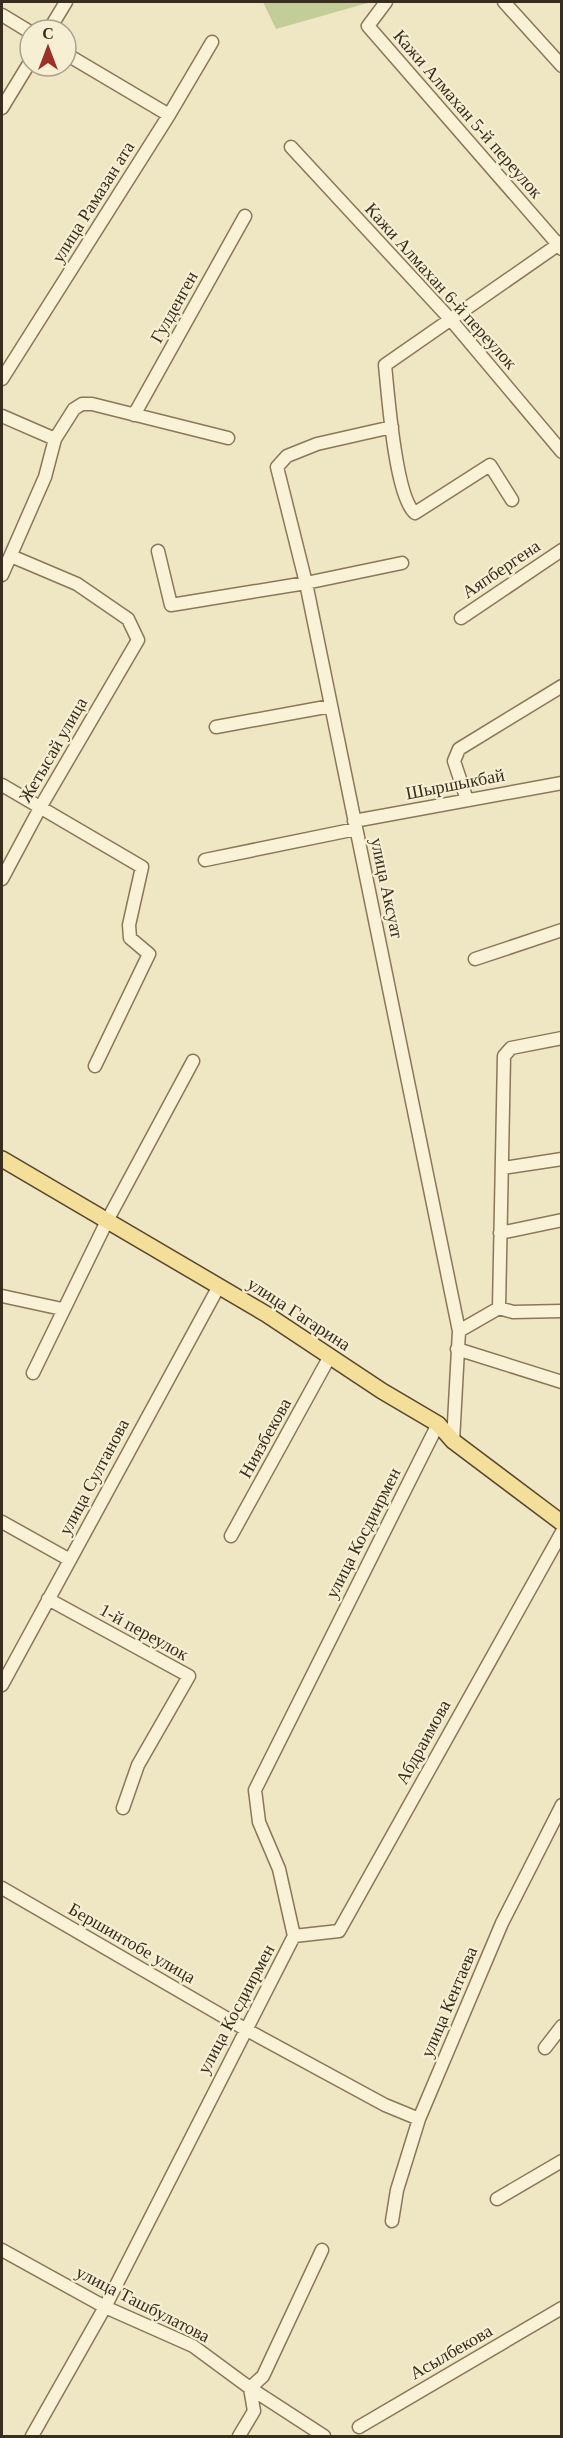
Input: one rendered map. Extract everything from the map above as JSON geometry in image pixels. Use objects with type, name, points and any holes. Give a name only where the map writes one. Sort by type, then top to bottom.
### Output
[{"type":"main road","name":"улица Гагарина","points":[[2,1159],[219,1286],[438,1424],[453,1441],[561,1523]]},
{"type":"street","points":[[56,18],[66,2]]},
{"type":"street","name":"Кажи Алмахан 5-й переулок","points":[[386,2],[368,26],[560,245]]},
{"type":"street","points":[[504,2],[561,66]]},
{"type":"street","points":[[2,15],[18,25]]},
{"type":"street","name":"улица Рамазан ата","points":[[2,379],[169,115],[212,42]]},
{"type":"street","points":[[78,61],[169,115]]},
{"type":"street","points":[[2,108],[20,78]]},
{"type":"street","name":"Кажи Алмахан 6-й переулок","points":[[291,147],[451,320],[561,452]]},
{"type":"street","name":"Гулденген","points":[[134,415],[245,216]]},
{"type":"street","points":[[512,500],[490,465],[415,513],[409,508],[399,471],[385,365],[560,245]]},
{"type":"street","points":[[2,575],[45,477],[55,439],[74,409],[82,404],[92,404],[228,438]]},
{"type":"street","points":[[2,416],[55,439]]},
{"type":"street","name":"улица Аксуат","points":[[392,427],[317,444],[287,456],[277,467],[306,583],[459,1331],[453,1441]]},
{"type":"street","name":"Аяпбергена","points":[[461,618],[561,550]]},
{"type":"street","points":[[158,551],[171,605],[306,583],[402,563]]},
{"type":"street","name":"Жетысай улица","points":[[2,879],[40,806],[138,640],[128,619],[77,584],[11,556]]},
{"type":"street","points":[[467,800],[454,761],[459,749],[561,686]]},
{"type":"street","points":[[216,727],[331,706]]},
{"type":"street","name":"Шыршыкбай","points":[[205,860],[467,800],[561,783]]},
{"type":"street","points":[[2,785],[142,867],[129,925],[130,938],[149,954],[95,1066]]},
{"type":"street","points":[[475,959],[561,930]]},
{"type":"street","points":[[499,1308],[504,1056],[510,1048],[561,1038]]},
{"type":"street","points":[[33,1373],[62,1308],[194,1061]]},
{"type":"street","points":[[503,1168],[561,1160]]},
{"type":"street","points":[[500,1233],[561,1220]]},
{"type":"street","name":"улица Султанова","points":[[2,1685],[219,1286]]},
{"type":"street","points":[[2,1296],[62,1308]]},
{"type":"street","points":[[459,1331],[499,1308],[513,1312],[561,1311]]},
{"type":"street","points":[[457,1349],[561,1382]]},
{"type":"street","name":"Ниязбекова","points":[[231,1536],[330,1356]]},
{"type":"street","name":"улица Косдиирмен","points":[[32,2436],[105,2307],[294,1936],[279,1869],[259,1822],[255,1790],[438,1424]]},
{"type":"street","points":[[2,1522],[70,1560]]},
{"type":"street","name":"Абдраимова","points":[[294,1936],[339,1930],[561,1532]]},
{"type":"street","name":"1-й переулок","points":[[48,1599],[189,1676],[138,1766],[123,1808]]},
{"type":"street","name":"улица Кентаева","points":[[392,2221],[397,2190],[419,2119],[502,1923],[561,1804]]},
{"type":"street","name":"Бершинтобе улица","points":[[2,1888],[245,2029],[385,2105],[419,2119]]},
{"type":"street","points":[[545,2048],[561,2026]]},
{"type":"street","points":[[497,2199],[561,2161]]},
{"type":"street","name":"улица Ташбулатова","points":[[2,2250],[105,2307],[193,2346],[250,2388],[324,2436]]},
{"type":"street","points":[[239,2436],[254,2411],[250,2388],[263,2376],[322,2250]]},
{"type":"street","name":"Асылбекова","points":[[359,2427],[561,2308]]},
{"type":"green space","points":[[263,2],[371,2],[276,29]]}]
